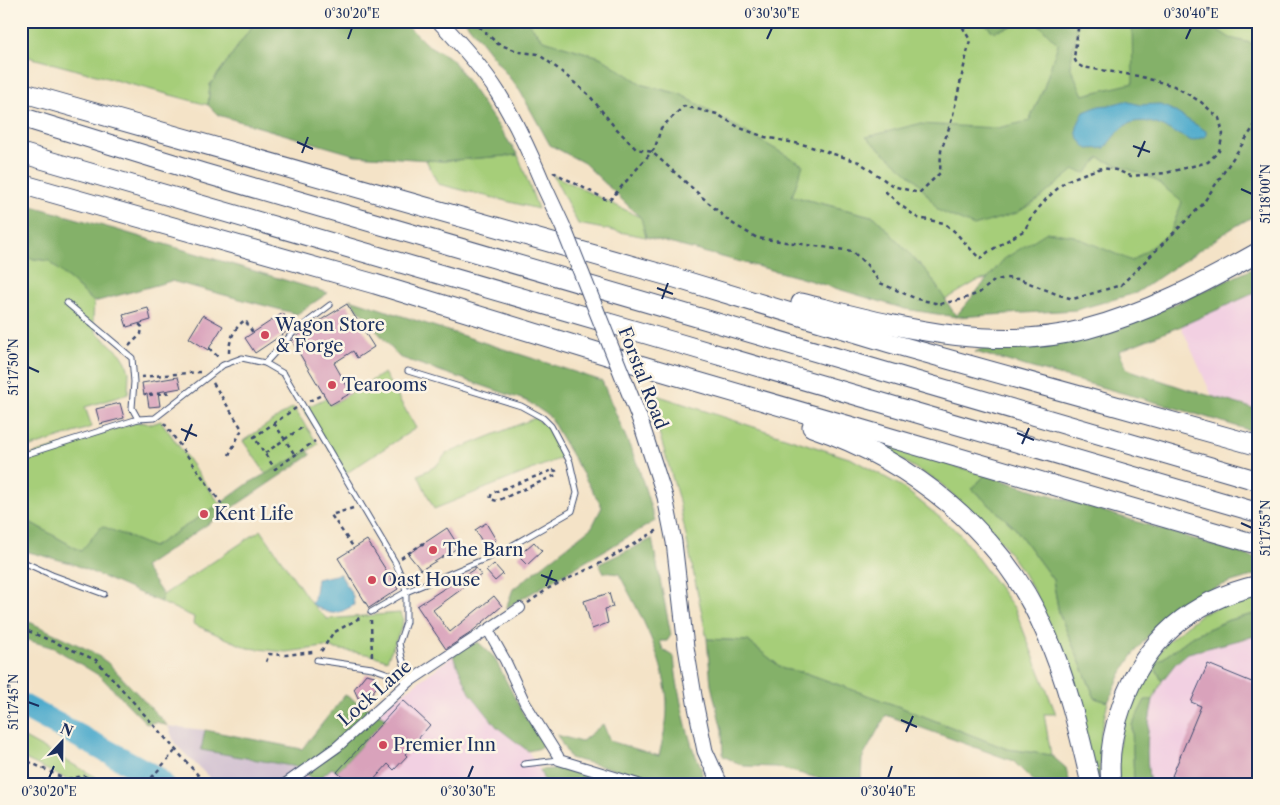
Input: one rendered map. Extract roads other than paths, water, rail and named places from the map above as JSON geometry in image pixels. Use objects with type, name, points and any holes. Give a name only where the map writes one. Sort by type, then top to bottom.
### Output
[{"type":"highway","points":[[21,92],[672,277],[890,343],[1259,446]]},
{"type":"highway","points":[[21,117],[212,176],[1259,481]]},
{"type":"highway","points":[[21,153],[1259,513]]},
{"type":"highway","points":[[21,184],[375,284],[626,361],[1259,545]]},
{"type":"highway","points":[[672,277],[800,303],[906,328],[963,336],[1015,338],[1085,330],[1120,318],[1169,300],[1221,274],[1259,252]]},
{"type":"highway","points":[[626,361],[734,401],[823,430],[853,443],[910,474],[972,523],[1019,582],[1045,630],[1071,702],[1091,784]]},
{"type":"highway","points":[[1111,784],[1112,743],[1118,714],[1132,678],[1151,649],[1176,624],[1202,606],[1227,593],[1259,585]]},
{"type":"street","name":"Forstal Road","points":[[439,21],[475,61],[497,92],[514,122],[563,227],[639,417],[665,498],[695,702],[706,751],[720,784]]},
{"type":"street","name":"Lock Lane","points":[[285,784],[337,747],[410,681],[520,608]]},
{"type":"street","points":[[488,630],[526,703],[558,756],[558,760],[638,784]]},
{"type":"lane","points":[[67,303],[125,350],[132,358],[134,378],[132,408],[138,419]]},
{"type":"lane","points":[[265,363],[293,333],[330,305]]},
{"type":"lane","points":[[21,456],[138,419],[155,418],[210,374],[228,363],[242,358],[265,363],[284,374],[320,438],[396,562],[406,592],[406,622],[399,643],[410,681]]},
{"type":"lane","points":[[371,612],[406,592],[499,552],[548,525],[572,511],[577,493],[570,462],[551,426],[543,418],[521,406],[408,371]]},
{"type":"lane","points":[[21,561],[52,575],[104,594]]},
{"type":"lane","points":[[317,660],[372,668],[410,681]]},
{"type":"lane","points":[[524,764],[558,760]]},
{"type":"water","points":[[1125,101],[1140,105],[1159,104],[1206,131],[1206,136],[1192,141],[1168,129],[1143,121],[1126,125],[1105,148],[1088,149],[1080,140],[1077,132],[1078,123],[1084,112],[1099,106]]},
{"type":"water","points":[[340,574],[353,596],[354,605],[332,613],[311,603],[314,599],[317,579]]},
{"type":"waterway","points":[[21,705],[155,777],[162,784]]},
{"type":"place","name":"Wagon Store & Forge","points":[[265,335]]},
{"type":"place","name":"Tearooms","points":[[332,385]]},
{"type":"place","name":"Kent Life","points":[[204,514]]},
{"type":"place","name":"The Barn","points":[[433,550]]},
{"type":"place","name":"Oast House","points":[[372,580]]},
{"type":"place","name":"Premier Inn","points":[[383,745]]}]
